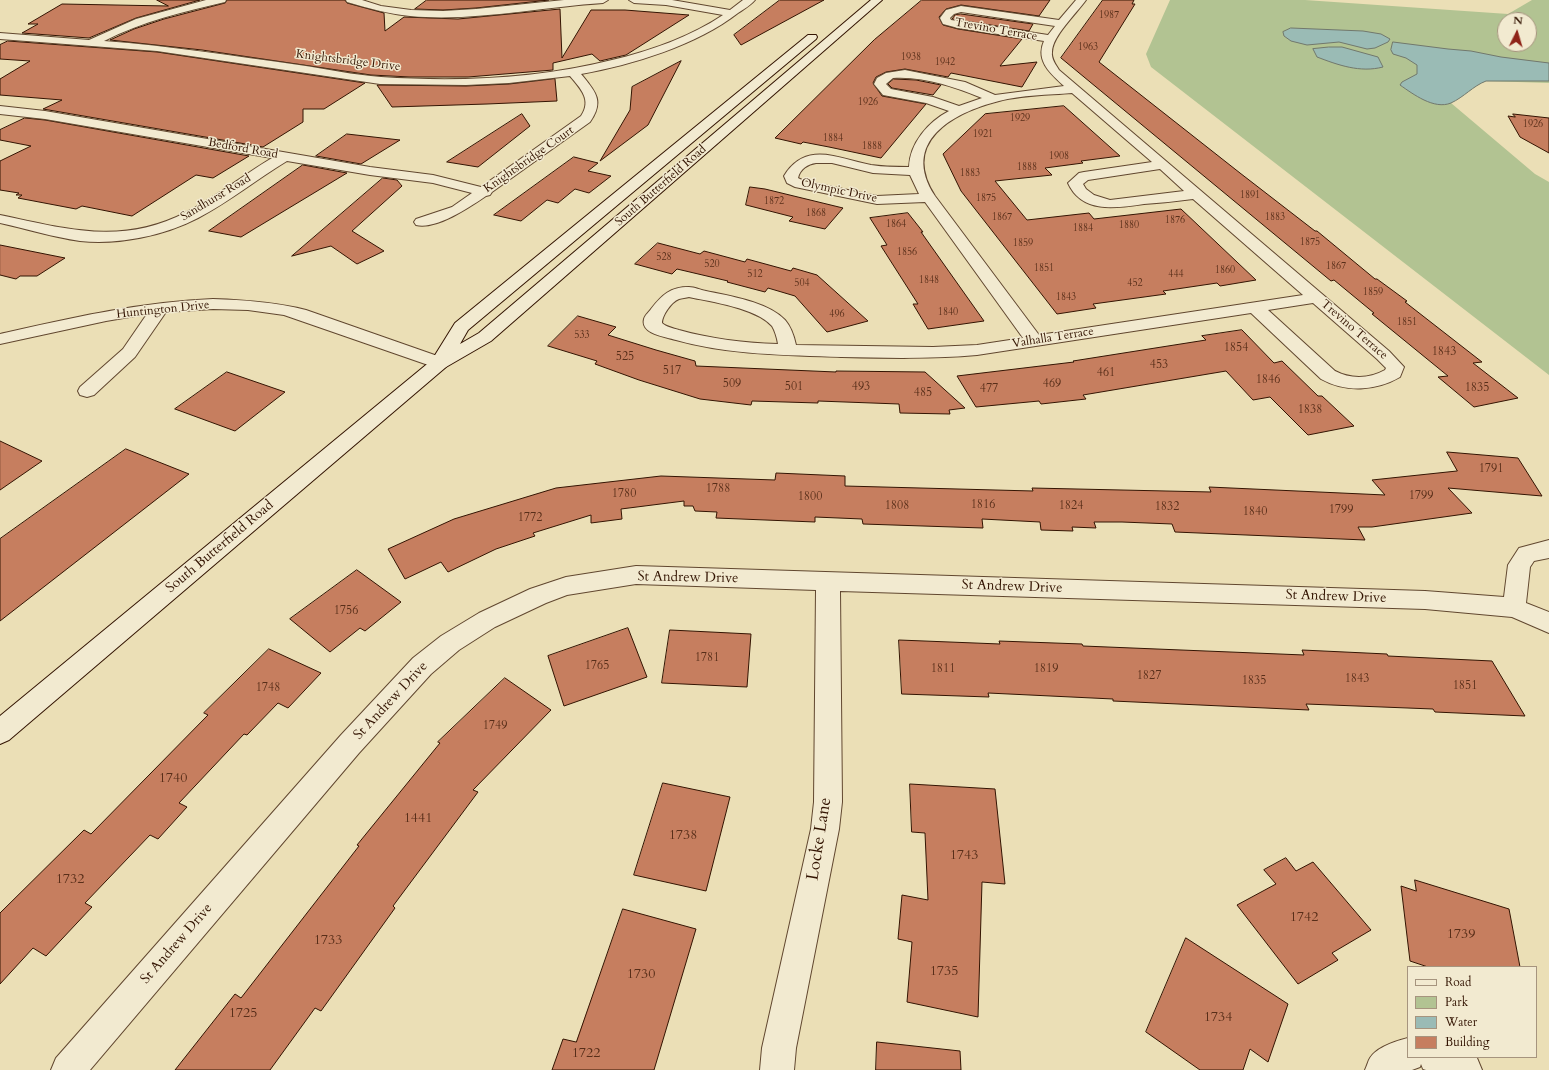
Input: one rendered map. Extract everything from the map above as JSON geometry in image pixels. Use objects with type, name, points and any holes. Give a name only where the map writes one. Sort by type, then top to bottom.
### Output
[{"type":"street","points":[[93,42],[123,27],[152,16],[221,0]]},
{"type":"street","points":[[352,0],[363,4],[397,11],[433,13],[463,12],[603,0]]},
{"type":"street","points":[[634,0],[666,2],[732,13]]},
{"type":"street","name":"Knightsbridge Drive","points":[[0,36],[93,42],[196,53],[380,80],[413,82],[512,80],[574,73],[612,65],[658,50],[690,37],[716,23],[750,0]]},
{"type":"street","name":"South Butterfield Road","points":[[0,732],[440,363],[485,337],[876,0]]},
{"type":"street","name":"Trevino Terrace","points":[[1081,0],[1050,39],[1046,47],[1046,54],[1049,64],[1055,72],[1383,355],[1395,367],[1394,373],[1388,377],[1372,381],[1351,383],[1340,381],[1328,376],[1254,308]]},
{"type":"street","name":"Trevino Terrace","points":[[1050,39],[958,25],[947,22],[945,18],[950,12],[961,9],[1062,24]]},
{"type":"street","name":"South Butterfield Road","points":[[440,363],[461,327],[821,29]]},
{"type":"street","name":"Knightsbridge Court","points":[[422,222],[458,210],[576,127],[591,112],[593,103],[592,96],[574,73]]},
{"type":"street","points":[[960,111],[929,100],[888,92],[882,89],[880,84],[881,81],[890,75],[905,74],[962,84],[994,99]]},
{"type":"street","points":[[1034,341],[929,198],[920,184],[915,162],[920,145],[925,137],[945,119],[960,111],[994,99],[1074,89]]},
{"type":"street","name":"Bedford Road","points":[[0,110],[45,115],[370,171],[433,179],[485,192]]},
{"type":"street","name":"Sandhurst Road","points":[[0,219],[93,237],[115,236],[154,229],[192,215],[286,156]]},
{"type":"street","name":"Olympic Drive","points":[[916,171],[872,169],[820,158],[809,159],[803,162],[796,168],[791,176],[792,180],[800,184],[877,200],[929,198]]},
{"type":"street","points":[[1162,165],[1084,176],[1075,182],[1077,188],[1086,197],[1101,203],[1110,204],[1196,194]]},
{"type":"street","name":"Valhalla Terrace","points":[[788,350],[783,332],[778,322],[764,312],[729,301],[689,292],[680,293],[673,295],[667,300],[654,318],[653,325],[658,330],[704,343],[750,349],[788,350],[933,353],[977,350],[1316,298]]},
{"type":"street","name":"Huntington Drive","points":[[0,339],[95,318],[160,308],[215,304],[284,310],[440,363]]},
{"type":"street","points":[[87,391],[130,353],[160,308]]},
{"type":"street","points":[[1514,608],[1519,565],[1527,554],[1549,549]]},
{"type":"street","name":"St Andrew Drive","points":[[68,1070],[350,744],[422,666],[450,643],[487,620],[538,596],[566,586],[636,576],[1425,600],[1514,608],[1549,623]]},
{"type":"street","name":"Locke Lane","points":[[777,1070],[779,1048],[826,822],[828,802],[828,582]]},
{"type":"street","points":[[1382,1070],[1399,1057],[1407,1055]]},
{"type":"street","points":[[1439,1058],[1465,1070]]},
{"type":"green space","points":[[1170,0],[1305,0],[1497,13],[1497,52],[1537,52],[1537,12],[1511,12],[1532,0],[1549,0],[1549,83],[1486,81],[1451,103],[1535,174],[1549,182],[1549,375],[1151,67],[1146,54]]},
{"type":"water","points":[[1291,28],[1363,31],[1381,34],[1390,39],[1388,42],[1375,48],[1367,49],[1339,42],[1307,45],[1291,41],[1284,36],[1283,32]]},
{"type":"water","points":[[1393,42],[1471,51],[1501,57],[1549,63],[1549,81],[1486,81],[1451,103],[1444,105],[1431,103],[1400,85],[1402,82],[1417,74],[1417,65],[1406,58],[1393,54],[1391,50]]},
{"type":"water","points":[[1342,47],[1378,57],[1383,67],[1374,69],[1358,69],[1341,65],[1317,57],[1313,49]]},
{"type":"building","points":[[157,0],[200,0],[136,18],[89,38],[22,33],[38,24],[28,24],[62,4],[168,6]]},
{"type":"building","points":[[227,0],[345,0],[347,3],[384,13],[385,31],[404,17],[458,19],[560,9],[562,58],[591,10],[625,10],[689,15],[626,55],[600,61],[592,54],[553,63],[553,70],[468,77],[371,75],[202,50],[110,40],[134,29],[164,19],[225,3]]},
{"type":"building","points":[[427,0],[549,0],[476,8],[443,10],[415,9]]},
{"type":"building","points":[[780,0],[824,0],[741,45],[734,35]]},
{"type":"building","points":[[922,0],[1050,0],[1039,16],[961,5],[946,9],[939,17],[943,25],[958,29],[1022,39],[1000,66],[1037,62],[1022,87],[951,73],[948,77],[905,69],[886,72],[876,77],[873,83],[882,96],[926,104],[881,158],[803,142],[801,144],[775,138],[874,40]]},
{"type":"building","points":[[1103,0],[1134,0],[1132,4],[1135,4],[1099,62],[1240,173],[1315,231],[1317,231],[1375,279],[1407,301],[1405,302],[1482,362],[1473,363],[1518,398],[1474,407],[1438,377],[1448,376],[1372,314],[1374,313],[1334,280],[1331,281],[1061,58]]},
{"type":"building","points":[[961,14],[1033,24],[1029,31],[952,19],[955,15]]},
{"type":"building","points":[[8,41],[157,52],[365,83],[324,109],[303,109],[303,122],[263,147],[43,109],[62,100],[0,95],[0,79],[30,61],[0,59],[0,45]]},
{"type":"building","points":[[681,61],[648,125],[600,161],[630,110],[632,87]]},
{"type":"building","points":[[555,79],[557,101],[487,104],[392,107],[377,85],[466,86],[509,84]]},
{"type":"building","points":[[894,79],[916,80],[941,85],[933,95],[892,88],[888,84]]},
{"type":"building","points":[[1064,106],[1120,156],[1081,161],[1083,163],[1045,168],[1052,175],[995,181],[1027,220],[1089,213],[1094,219],[1181,209],[1256,280],[1220,286],[1217,283],[1163,291],[1166,294],[1093,304],[1096,308],[1057,314],[961,191],[943,154],[985,114]]},
{"type":"building","points":[[522,114],[530,126],[478,167],[447,162]]},
{"type":"building","points":[[1513,114],[1549,118],[1549,153],[1520,137],[1508,116],[1515,117]]},
{"type":"building","points":[[25,118],[45,120],[249,156],[213,178],[196,175],[132,216],[82,206],[76,209],[18,198],[22,195],[16,195],[19,193],[0,190],[0,161],[31,146],[0,140],[0,130]]},
{"type":"building","points":[[347,134],[400,140],[361,164],[316,156]]},
{"type":"building","points":[[574,157],[598,163],[588,171],[611,176],[589,193],[575,189],[558,203],[547,200],[521,221],[494,215]]},
{"type":"building","points":[[303,165],[347,173],[241,237],[209,231]]},
{"type":"building","points":[[383,178],[397,180],[402,186],[352,231],[384,251],[357,264],[331,246],[292,256]]},
{"type":"building","points":[[750,187],[765,189],[843,208],[825,229],[789,221],[793,217],[746,205]]},
{"type":"building","points":[[908,213],[923,232],[921,232],[984,321],[928,329],[913,304],[918,304],[881,246],[887,245],[870,218]]},
{"type":"building","points":[[658,243],[700,254],[704,251],[745,262],[747,259],[791,271],[793,268],[817,275],[868,321],[827,332],[795,296],[768,288],[765,292],[727,282],[728,281],[677,269],[672,274],[635,264]]},
{"type":"building","points":[[0,245],[65,258],[37,276],[20,276],[16,279],[0,275]]},
{"type":"building","points":[[578,316],[616,327],[608,335],[695,361],[696,366],[836,372],[925,372],[965,408],[949,410],[950,414],[900,413],[899,404],[818,401],[818,403],[752,401],[751,405],[700,399],[639,380],[595,364],[597,361],[548,346]]},
{"type":"building","points":[[1242,330],[1274,363],[1282,361],[1318,396],[1322,396],[1354,426],[1308,435],[1270,397],[1253,400],[1226,371],[1083,395],[1086,399],[1041,404],[1039,401],[976,407],[957,376],[1074,362],[1073,361],[1206,340],[1202,336]]},
{"type":"building","points":[[227,372],[285,392],[235,431],[175,409]]},
{"type":"building","points":[[0,441],[42,461],[0,490]]},
{"type":"building","points":[[126,449],[189,474],[0,621],[0,539]]},
{"type":"building","points":[[1447,452],[1518,458],[1542,496],[1448,488],[1472,513],[1372,527],[1358,527],[1365,540],[1175,532],[1172,524],[1122,522],[1094,522],[1096,528],[1072,527],[1073,531],[1041,530],[1040,522],[982,519],[983,528],[863,524],[862,519],[815,517],[815,522],[716,518],[717,512],[695,511],[693,506],[684,506],[684,501],[621,509],[622,519],[591,523],[591,515],[533,533],[535,536],[496,549],[448,572],[441,562],[405,579],[388,549],[454,519],[556,488],[661,476],[775,480],[776,473],[845,476],[845,486],[1033,491],[1032,488],[1211,492],[1209,487],[1385,495],[1372,480],[1457,471]]},
{"type":"building","points":[[357,570],[401,602],[365,631],[360,628],[330,652],[290,619]]},
{"type":"building","points":[[628,628],[647,677],[564,706],[548,656]]},
{"type":"building","points":[[670,630],[751,634],[747,687],[662,683]]},
{"type":"building","points":[[899,640],[1000,644],[999,641],[1082,644],[1083,646],[1304,655],[1302,650],[1492,661],[1525,716],[1435,712],[1433,709],[1306,704],[1309,710],[1113,701],[1113,699],[988,693],[989,697],[902,694]]},
{"type":"building","points":[[269,649],[321,673],[288,708],[278,703],[247,735],[244,734],[179,803],[187,807],[158,839],[150,835],[85,903],[92,907],[46,956],[33,948],[0,984],[0,913],[84,830],[91,834],[208,715],[204,713]]},
{"type":"building","points":[[505,678],[551,710],[473,790],[478,792],[393,906],[395,908],[321,1011],[315,1008],[270,1070],[175,1070],[235,994],[241,998],[359,846],[357,845],[440,743],[438,742]]},
{"type":"building","points":[[663,783],[730,797],[706,891],[634,875]]},
{"type":"building","points":[[910,784],[995,789],[1005,884],[982,882],[978,1017],[907,1002],[912,942],[898,939],[902,895],[928,900],[925,833],[912,832]]},
{"type":"building","points":[[1286,858],[1296,871],[1313,862],[1371,930],[1332,953],[1338,960],[1298,984],[1237,905],[1276,884],[1264,870]]},
{"type":"building","points":[[1415,880],[1509,909],[1520,966],[1425,966],[1410,961],[1401,886],[1416,891]]},
{"type":"building","points":[[623,909],[696,929],[654,1070],[552,1070],[563,1039],[576,1042]]},
{"type":"building","points":[[1186,938],[1288,1004],[1268,1062],[1250,1049],[1243,1070],[1200,1070],[1146,1032]]},
{"type":"building","points":[[877,1042],[960,1051],[961,1070],[876,1070]]}]
